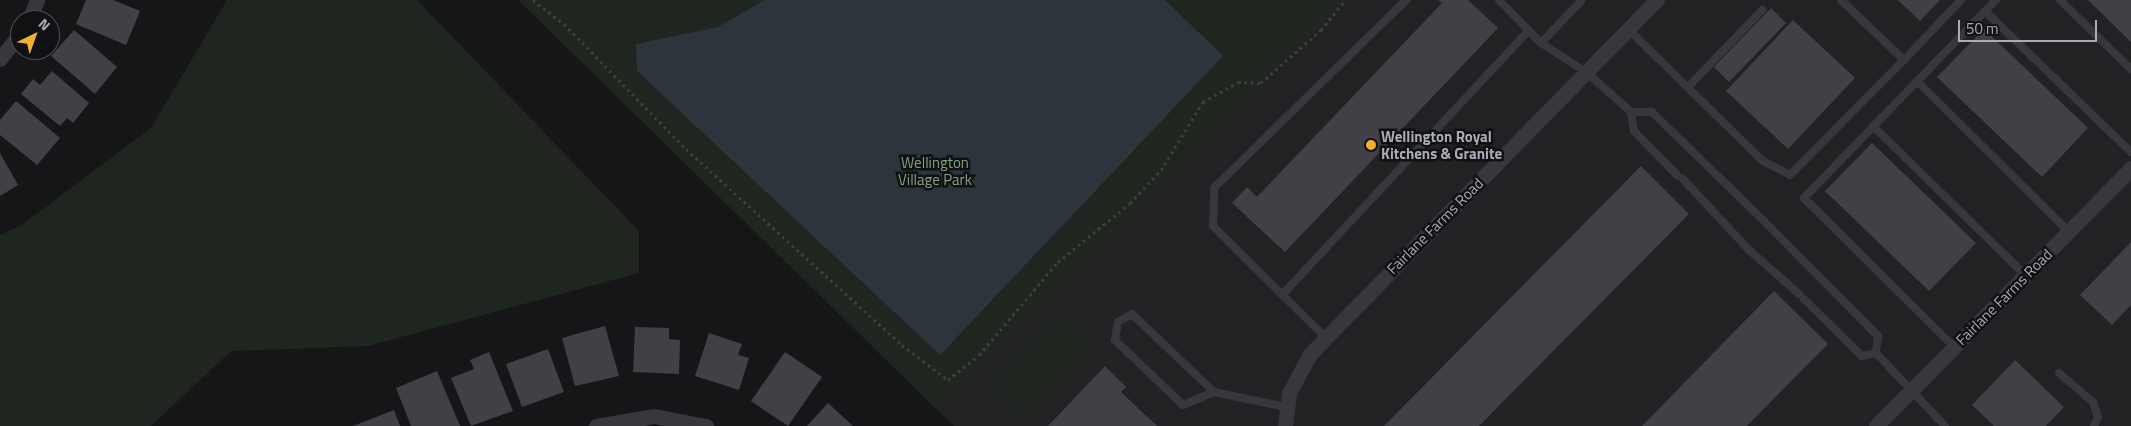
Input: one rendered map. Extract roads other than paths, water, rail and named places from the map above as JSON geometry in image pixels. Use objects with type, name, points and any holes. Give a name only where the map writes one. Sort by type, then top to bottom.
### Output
[{"type":"street","name":"Fairlane Farms Road","points":[[1285,426],[1286,407],[1300,368],[1325,338],[1657,0]]},
{"type":"street","points":[[0,58],[10,46]]},
{"type":"street","name":"Fairlane Farms Road","points":[[1877,426],[2131,168]]},
{"type":"street","points":[[596,426],[627,417],[654,416],[706,426]]},
{"type":"lane","points":[[1325,338],[1213,226],[1214,188],[1406,0]]},
{"type":"lane","points":[[1499,0],[1541,43],[1586,72],[1631,112],[1634,131],[1748,249],[1801,296],[1862,356],[1876,353]]},
{"type":"lane","points":[[1541,43],[1582,0]]},
{"type":"lane","points":[[1841,0],[1904,60]]},
{"type":"lane","points":[[1628,29],[1763,161],[1790,175],[1961,0]]},
{"type":"lane","points":[[1954,347],[1804,198],[1996,0]]},
{"type":"lane","points":[[2060,0],[2131,68]]},
{"type":"lane","points":[[1688,87],[1762,10]]},
{"type":"lane","points":[[1985,11],[2131,152]]},
{"type":"lane","points":[[1282,295],[1529,30]]},
{"type":"lane","points":[[1917,81],[2068,231]]},
{"type":"lane","points":[[1631,112],[1652,112],[1764,221],[1878,336],[1876,353]]},
{"type":"lane","points":[[1873,126],[2025,275]]},
{"type":"lane","points":[[1214,392],[1184,405],[1115,340],[1118,322],[1132,314],[1214,392],[1286,407]]},
{"type":"lane","points":[[1876,353],[1945,426]]},
{"type":"lane","points":[[2059,373],[2093,402],[2098,417],[2094,426]]},
{"type":"place","name":"Wellington Royal Kitchens & Granite","points":[[1371,145]]},
{"type":"park label","name":"Wellington Village Park","points":[[935,170]]}]
